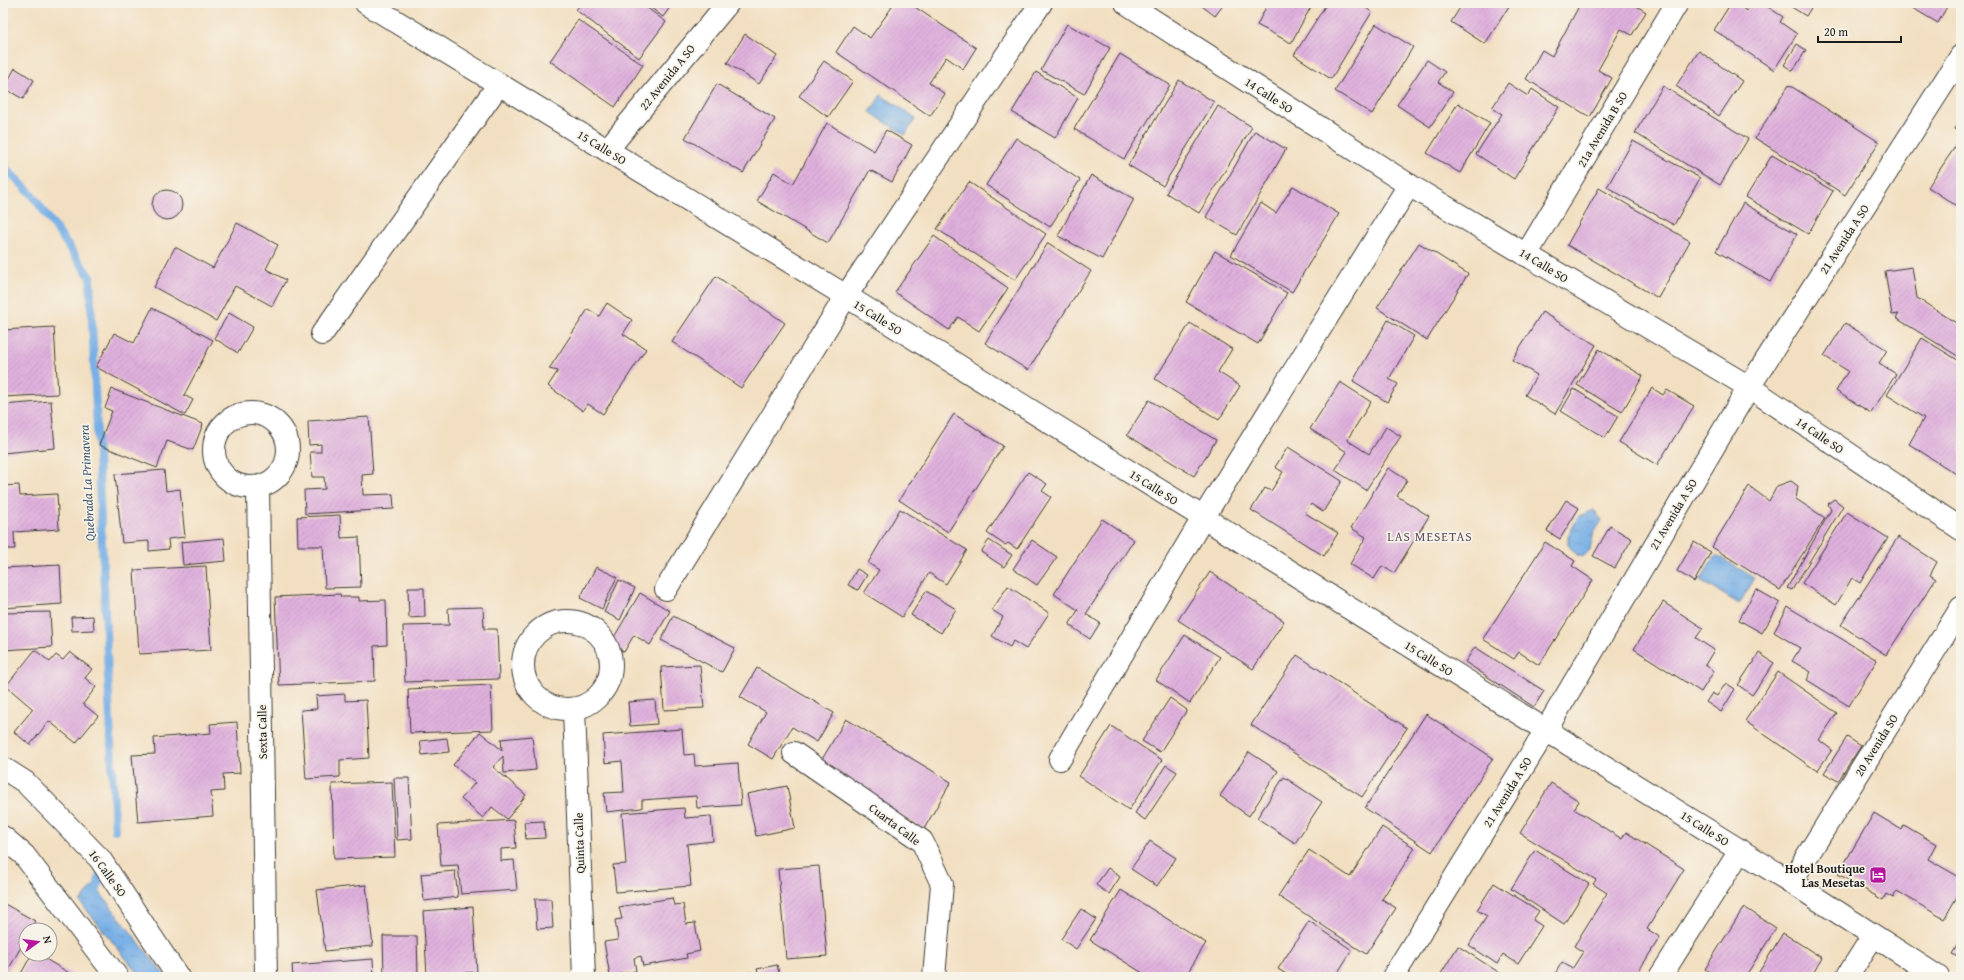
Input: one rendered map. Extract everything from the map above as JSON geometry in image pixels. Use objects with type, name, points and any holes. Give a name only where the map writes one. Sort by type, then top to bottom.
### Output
[{"type":"street","name":"15 Calle SO","points":[[366,3],[846,296],[1791,882],[1938,977]]},
{"type":"street","name":"22 Avenida A SO","points":[[607,150],[728,3]]},
{"type":"street","points":[[666,589],[846,296],[1041,3]]},
{"type":"street","name":"14 Calle SO","points":[[1126,3],[1409,185],[1748,387],[1961,529]]},
{"type":"street","name":"21a Avenida B SO","points":[[1526,255],[1673,5]]},
{"type":"street","name":"21 Avenida A SO","points":[[1394,977],[1546,730],[1748,387],[1961,56]]},
{"type":"street","points":[[322,334],[499,84]]},
{"type":"street","points":[[1060,759],[1204,518],[1409,185]]},
{"type":"street","name":"Sexta Calle","points":[[258,487],[266,977]]},
{"type":"street","name":"20 Avenida SO","points":[[1791,882],[1961,608]]},
{"type":"street","name":"Quinta Calle","points":[[574,709],[584,977]]},
{"type":"street","name":"Cuarta Calle","points":[[794,752],[922,841],[942,884],[934,977]]},
{"type":"street","name":"16 Calle SO","points":[[3,768],[25,782],[100,859],[178,977]]},
{"type":"street","points":[[3,837],[24,855],[116,977]]},
{"type":"street","points":[[1660,977],[1740,851]]},
{"type":"street","points":[[1847,977],[1874,936]]},
{"type":"water","points":[[881,95],[916,118],[905,135],[870,112]]},
{"type":"water","points":[[1594,510],[1602,521],[1594,532],[1590,550],[1583,557],[1577,555],[1568,545],[1568,536],[1579,516]]},
{"type":"water","points":[[1716,555],[1755,578],[1739,604],[1700,580]]},
{"type":"water","points":[[94,885],[166,977],[141,977],[80,902]]},
{"type":"building","points":[[581,3],[641,3],[666,22],[639,58],[576,10]]},
{"type":"building","points":[[645,3],[673,3],[663,17]]},
{"type":"building","points":[[886,3],[909,3],[976,48],[963,69],[946,57],[929,83],[945,94],[930,116],[836,52],[853,26],[870,38],[892,7]]},
{"type":"building","points":[[1198,3],[1225,3],[1215,16]]},
{"type":"building","points":[[1268,3],[1313,3],[1291,43],[1257,25]]},
{"type":"building","points":[[1327,3],[1358,3],[1372,12],[1331,79],[1294,55]]},
{"type":"building","points":[[1463,3],[1511,3],[1485,44],[1451,22]]},
{"type":"building","points":[[1574,3],[1632,3],[1646,12],[1632,35],[1621,29],[1598,70],[1612,78],[1590,117],[1526,79],[1542,50],[1552,56],[1578,8]]},
{"type":"building","points":[[1731,3],[1735,3],[1747,11],[1751,3],[1762,3],[1783,17],[1780,22],[1797,34],[1774,70],[1714,30]]},
{"type":"building","points":[[1785,3],[1814,3],[1806,16]]},
{"type":"building","points":[[1904,3],[1949,3],[1938,23]]},
{"type":"building","points":[[578,20],[643,65],[615,107],[550,61]]},
{"type":"building","points":[[1067,24],[1110,48],[1084,94],[1041,70]]},
{"type":"building","points":[[1376,24],[1413,47],[1372,114],[1335,91]]},
{"type":"building","points":[[745,34],[777,56],[759,84],[727,63]]},
{"type":"building","points":[[1797,44],[1806,50],[1793,71],[1784,65]]},
{"type":"building","points":[[1699,51],[1742,81],[1719,116],[1676,86]]},
{"type":"building","points":[[1120,54],[1170,85],[1124,159],[1074,129]]},
{"type":"building","points":[[1427,60],[1445,72],[1438,82],[1453,92],[1430,127],[1397,105]]},
{"type":"building","points":[[824,61],[853,81],[828,117],[799,96]]},
{"type":"building","points":[[15,68],[34,80],[23,99],[4,88]]},
{"type":"building","points":[[1036,72],[1078,98],[1055,138],[1012,112]]},
{"type":"building","points":[[1179,80],[1214,102],[1163,186],[1128,165]]},
{"type":"building","points":[[1508,83],[1528,96],[1532,89],[1559,107],[1514,179],[1476,154],[1502,114],[1492,108]]},
{"type":"building","points":[[717,84],[775,119],[743,173],[685,138]]},
{"type":"building","points":[[1789,85],[1879,142],[1845,195],[1755,138]]},
{"type":"building","points":[[1663,86],[1748,139],[1720,185],[1635,133]]},
{"type":"building","points":[[1458,103],[1490,123],[1460,173],[1427,153]]},
{"type":"building","points":[[1218,106],[1252,127],[1199,213],[1166,193]]},
{"type":"building","points":[[1961,119],[1961,133],[1955,129]]},
{"type":"building","points":[[827,123],[874,151],[886,130],[912,145],[892,182],[870,170],[828,243],[757,201],[774,172],[793,184]]},
{"type":"building","points":[[1255,131],[1286,149],[1237,235],[1206,217]]},
{"type":"building","points":[[1016,138],[1080,180],[1050,227],[986,185]]},
{"type":"building","points":[[1961,138],[1961,209],[1928,187]]},
{"type":"building","points":[[1633,141],[1700,178],[1674,225],[1607,187]]},
{"type":"building","points":[[1772,155],[1833,191],[1808,234],[1746,197]]},
{"type":"building","points":[[1091,175],[1134,199],[1102,259],[1058,236]]},
{"type":"building","points":[[969,182],[1046,234],[1015,280],[937,229]]},
{"type":"building","points":[[1293,186],[1339,214],[1292,292],[1231,255],[1261,203],[1276,213]]},
{"type":"building","points":[[1599,188],[1690,241],[1658,298],[1567,245]]},
{"type":"building","points":[[167,190],[173,191],[181,199],[181,211],[173,219],[167,220],[161,219],[153,211],[152,205],[153,199],[161,191]]},
{"type":"building","points":[[1743,203],[1797,234],[1770,282],[1716,251]]},
{"type":"building","points":[[237,223],[278,245],[266,269],[286,280],[272,306],[235,286],[216,321],[154,287],[175,247],[213,268]]},
{"type":"building","points":[[934,236],[1008,288],[979,331],[958,317],[949,330],[895,292]]},
{"type":"building","points":[[1048,243],[1091,271],[1028,370],[985,343]]},
{"type":"building","points":[[1419,243],[1468,274],[1427,340],[1377,308]]},
{"type":"building","points":[[1215,251],[1287,293],[1258,344],[1186,302]]},
{"type":"building","points":[[1912,267],[1917,298],[1961,326],[1961,358],[1896,318],[1899,314],[1892,315],[1885,271]]},
{"type":"building","points":[[716,276],[785,323],[741,388],[672,342]]},
{"type":"building","points":[[607,303],[632,320],[623,334],[646,349],[603,414],[588,404],[583,411],[548,386],[558,371],[549,369],[588,309],[599,316]]},
{"type":"building","points":[[152,308],[213,340],[184,395],[193,400],[185,415],[96,367],[114,333],[134,343]]},
{"type":"building","points":[[1542,312],[1596,345],[1555,414],[1525,395],[1537,375],[1512,360]]},
{"type":"building","points":[[229,313],[253,327],[238,353],[214,338]]},
{"type":"building","points":[[1388,320],[1414,336],[1389,379],[1398,384],[1387,402],[1353,381]]},
{"type":"building","points":[[1190,323],[1232,349],[1218,372],[1240,386],[1219,420],[1155,379]]},
{"type":"building","points":[[1845,323],[1887,350],[1879,363],[1896,374],[1871,413],[1836,391],[1848,371],[1824,356]]},
{"type":"building","points":[[54,327],[58,394],[3,397],[3,330]]},
{"type":"building","points":[[1922,338],[1961,362],[1961,477],[1909,444],[1924,418],[1887,395]]},
{"type":"building","points":[[1599,349],[1643,376],[1622,412],[1577,385]]},
{"type":"building","points":[[1340,382],[1371,402],[1347,440],[1369,454],[1386,427],[1401,436],[1366,490],[1335,470],[1347,452],[1310,429]]},
{"type":"building","points":[[1652,388],[1663,395],[1667,390],[1694,406],[1657,465],[1619,442]]},
{"type":"building","points":[[112,389],[203,424],[193,450],[167,441],[157,468],[99,445],[112,411],[105,408]]},
{"type":"building","points":[[1574,389],[1618,416],[1605,438],[1561,411]]},
{"type":"building","points":[[1149,400],[1216,440],[1194,476],[1127,435]]},
{"type":"building","points":[[51,401],[55,448],[3,453],[3,405]]},
{"type":"building","points":[[954,414],[1003,446],[948,532],[899,500]]},
{"type":"building","points":[[369,417],[373,474],[362,475],[363,495],[393,494],[394,509],[305,514],[304,490],[325,489],[324,477],[312,477],[310,452],[321,452],[321,444],[309,445],[308,421]]},
{"type":"building","points":[[1288,447],[1342,481],[1323,512],[1311,504],[1305,513],[1338,533],[1324,556],[1251,510],[1265,488],[1271,491],[1283,472],[1275,467]]},
{"type":"building","points":[[3,463],[6,479],[3,479]]},
{"type":"building","points":[[1388,468],[1407,480],[1397,496],[1429,516],[1394,573],[1382,566],[1374,579],[1350,564],[1366,537],[1351,528]]},
{"type":"building","points":[[164,470],[166,491],[180,489],[185,537],[168,539],[169,549],[149,551],[149,541],[122,543],[115,474]]},
{"type":"building","points":[[1028,472],[1047,484],[1042,491],[1051,497],[1017,549],[1008,543],[1005,545],[987,533]]},
{"type":"building","points":[[1791,481],[1798,486],[1796,499],[1825,518],[1780,590],[1712,547],[1749,486],[1769,501],[1777,486]]},
{"type":"building","points":[[19,485],[20,496],[57,494],[59,529],[14,532],[15,549],[3,549],[3,486]]},
{"type":"building","points":[[1834,499],[1843,506],[1792,590],[1787,588],[1831,510],[1828,504]]},
{"type":"building","points":[[1566,500],[1579,508],[1560,539],[1547,531]]},
{"type":"building","points":[[900,509],[967,550],[946,584],[929,573],[902,617],[864,593],[879,570],[868,563]]},
{"type":"building","points":[[1847,512],[1888,538],[1860,583],[1852,578],[1836,605],[1802,583]]},
{"type":"building","points":[[340,515],[341,538],[359,537],[361,587],[325,588],[323,546],[298,546],[297,517]]},
{"type":"building","points":[[1102,519],[1134,540],[1086,614],[1100,623],[1090,639],[1069,625],[1078,610],[1054,594]]},
{"type":"building","points":[[1610,526],[1632,539],[1615,568],[1593,556]]},
{"type":"building","points":[[1898,537],[1937,562],[1930,575],[1936,579],[1886,655],[1841,625]]},
{"type":"building","points":[[224,538],[226,561],[183,565],[181,542]]},
{"type":"building","points":[[989,540],[1012,555],[1004,567],[981,552]]},
{"type":"building","points":[[1032,540],[1057,557],[1037,585],[1013,569]]},
{"type":"building","points":[[1545,542],[1575,561],[1572,566],[1593,580],[1539,665],[1519,652],[1514,659],[1483,639]]},
{"type":"building","points":[[1694,542],[1711,552],[1694,582],[1677,571]]},
{"type":"building","points":[[60,565],[62,604],[3,608],[3,568]]},
{"type":"building","points":[[206,566],[211,650],[139,654],[134,570]]},
{"type":"building","points":[[596,567],[617,577],[602,609],[580,598]]},
{"type":"building","points":[[857,569],[867,575],[858,590],[848,585]]},
{"type":"building","points":[[1210,572],[1284,621],[1253,669],[1178,620]]},
{"type":"building","points":[[619,580],[635,588],[620,620],[604,612]]},
{"type":"building","points":[[1008,586],[1049,613],[1026,649],[1013,641],[1010,647],[992,636],[1003,617],[992,610]]},
{"type":"building","points":[[408,588],[424,588],[425,617],[409,618]]},
{"type":"building","points":[[1756,589],[1780,603],[1762,633],[1739,620]]},
{"type":"building","points":[[926,591],[956,609],[941,633],[911,615]]},
{"type":"building","points":[[640,593],[670,611],[650,645],[634,635],[624,652],[610,644]]},
{"type":"building","points":[[340,594],[341,597],[359,597],[359,601],[386,600],[387,645],[374,646],[375,681],[279,685],[275,597]]},
{"type":"building","points":[[1663,602],[1703,628],[1696,638],[1714,650],[1705,665],[1714,671],[1701,692],[1634,649]]},
{"type":"building","points":[[483,607],[484,629],[497,629],[499,679],[405,682],[403,626],[449,625],[448,608]]},
{"type":"building","points":[[1788,607],[1877,660],[1849,706],[1807,680],[1811,672],[1792,661],[1800,648],[1774,632]]},
{"type":"building","points":[[50,612],[52,647],[3,650],[3,613]]},
{"type":"building","points":[[93,616],[94,630],[72,631],[71,617]]},
{"type":"building","points":[[673,616],[735,648],[722,672],[661,640]]},
{"type":"building","points":[[1185,635],[1220,657],[1190,703],[1156,680]]},
{"type":"building","points":[[1475,647],[1544,691],[1534,707],[1465,662]]},
{"type":"building","points":[[35,650],[50,662],[56,655],[63,660],[70,652],[92,669],[85,678],[96,687],[83,704],[98,716],[76,743],[49,721],[30,745],[14,732],[33,709],[6,686]]},
{"type":"building","points":[[1759,653],[1774,663],[1752,695],[1738,685]]},
{"type":"building","points":[[1297,655],[1407,728],[1362,797],[1251,725]]},
{"type":"building","points":[[700,665],[704,708],[664,710],[661,667]]},
{"type":"building","points":[[757,668],[834,713],[817,742],[792,727],[773,759],[748,744],[766,712],[740,697]]},
{"type":"building","points":[[1778,672],[1837,713],[1819,740],[1832,750],[1817,771],[1745,721]]},
{"type":"building","points":[[1726,683],[1735,689],[1721,712],[1706,702],[1712,693],[1717,696]]},
{"type":"building","points":[[491,685],[493,730],[410,733],[408,689]]},
{"type":"building","points":[[345,694],[345,701],[366,700],[369,758],[340,760],[340,777],[306,779],[301,710],[317,709],[316,696]]},
{"type":"building","points":[[1170,698],[1187,710],[1160,752],[1142,741]]},
{"type":"building","points":[[655,700],[657,724],[630,726],[628,702]]},
{"type":"building","points":[[1426,714],[1493,758],[1432,852],[1365,808]]},
{"type":"building","points":[[846,719],[951,782],[924,829],[818,766]]},
{"type":"building","points":[[237,722],[240,773],[223,774],[224,791],[211,792],[213,816],[138,822],[132,755],[155,754],[154,738],[211,733],[210,724]]},
{"type":"building","points":[[1111,726],[1162,760],[1129,810],[1079,776]]},
{"type":"building","points":[[682,729],[684,755],[694,754],[695,766],[738,763],[741,805],[697,808],[696,796],[642,800],[642,808],[606,812],[604,793],[624,792],[622,761],[605,763],[603,735]]},
{"type":"building","points":[[480,732],[502,750],[501,739],[532,736],[536,770],[504,773],[503,756],[493,767],[526,795],[507,819],[492,807],[483,818],[461,799],[475,783],[453,765]]},
{"type":"building","points":[[1847,737],[1861,746],[1838,781],[1824,773]]},
{"type":"building","points":[[447,738],[449,752],[422,755],[420,741]]},
{"type":"building","points":[[1249,752],[1278,771],[1249,816],[1220,796]]},
{"type":"building","points":[[1166,765],[1177,772],[1145,820],[1135,813]]},
{"type":"building","points":[[1284,777],[1322,802],[1295,843],[1257,818]]},
{"type":"building","points":[[394,778],[409,778],[412,839],[397,840]]},
{"type":"building","points":[[392,782],[395,857],[334,859],[332,784]]},
{"type":"building","points":[[1551,783],[1579,801],[1574,809],[1622,839],[1626,832],[1684,869],[1647,929],[1660,937],[1635,977],[1553,977],[1562,962],[1572,969],[1583,952],[1574,946],[1607,893],[1593,884],[1596,880],[1520,833]]},
{"type":"building","points":[[787,786],[795,828],[756,836],[747,794]]},
{"type":"building","points":[[684,808],[685,818],[711,816],[713,841],[687,844],[691,886],[616,892],[613,865],[626,864],[622,813]]},
{"type":"building","points":[[1874,813],[1902,830],[1904,825],[1936,844],[1928,859],[1961,878],[1961,890],[1944,919],[1897,891],[1893,898],[1886,894],[1883,900],[1838,874]]},
{"type":"building","points":[[514,820],[516,848],[501,849],[501,861],[514,860],[517,890],[461,894],[458,865],[441,866],[438,825]]},
{"type":"building","points":[[544,821],[545,838],[526,839],[524,822]]},
{"type":"building","points":[[1382,827],[1415,848],[1382,899],[1396,908],[1366,954],[1278,896],[1309,850],[1350,877]]},
{"type":"building","points":[[1150,841],[1176,858],[1157,886],[1131,869]]},
{"type":"building","points":[[1535,850],[1589,884],[1564,924],[1511,889]]},
{"type":"building","points":[[819,866],[827,956],[786,959],[778,869]]},
{"type":"building","points":[[1108,868],[1120,877],[1109,894],[1096,885]]},
{"type":"building","points":[[455,871],[458,897],[424,901],[421,874]]},
{"type":"building","points":[[1494,883],[1539,911],[1533,920],[1542,926],[1518,964],[1503,954],[1497,964],[1469,945],[1487,916],[1477,910]]},
{"type":"building","points":[[366,885],[373,946],[325,951],[317,890]]},
{"type":"building","points":[[1121,890],[1206,943],[1185,977],[1149,977],[1090,940]]},
{"type":"building","points":[[672,898],[674,905],[683,904],[686,924],[695,923],[700,951],[686,954],[687,958],[643,966],[641,956],[634,958],[636,971],[610,976],[604,942],[618,940],[615,920],[622,919],[619,907]]},
{"type":"building","points":[[535,899],[551,899],[553,928],[537,929]]},
{"type":"building","points":[[3,903],[35,921],[18,922],[18,952],[7,972],[3,970]]},
{"type":"building","points":[[473,907],[477,972],[427,975],[423,911]]},
{"type":"building","points":[[1744,907],[1776,928],[1745,977],[1717,977],[1705,969]]},
{"type":"building","points":[[1081,909],[1096,919],[1076,949],[1061,939]]},
{"type":"building","points":[[1309,921],[1352,950],[1335,977],[1291,977],[1278,969]]},
{"type":"building","points":[[1783,933],[1822,958],[1811,977],[1756,977]]},
{"type":"building","points":[[383,936],[417,936],[418,975],[384,976]]},
{"type":"building","points":[[1961,939],[1961,959],[1952,954]]},
{"type":"building","points":[[1458,946],[1506,977],[1439,977]]},
{"type":"building","points":[[373,959],[374,977],[293,977],[292,965]]},
{"type":"building","points":[[27,962],[51,962],[76,977],[19,977]]},
{"type":"building","points":[[777,965],[780,977],[759,977],[757,969]]},
{"type":"building","points":[[752,972],[753,977],[717,977],[717,975]]},
{"type":"building","points":[[713,973],[713,977],[676,977],[676,976]]},
{"type":"waterway","name":"Quebrada La Primavera","points":[[3,165],[33,196],[90,277],[115,830]]},
{"type":"waterway","name":"Quebrada La Primavera","points":[[95,899],[101,869]]},
{"type":"place","name":"Hotel Boutique Las Mesetas","points":[[1878,875]]},
{"type":"district","name":"LAS MESETAS","points":[[1430,536]]}]
